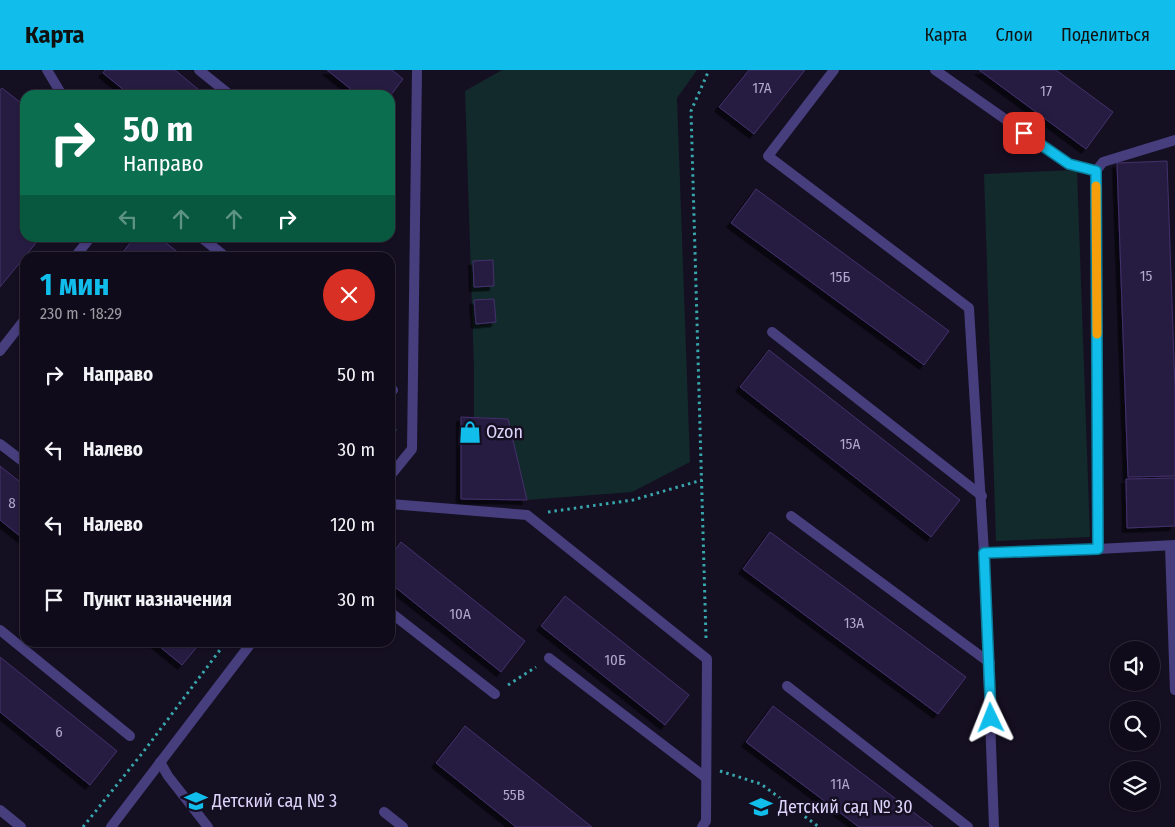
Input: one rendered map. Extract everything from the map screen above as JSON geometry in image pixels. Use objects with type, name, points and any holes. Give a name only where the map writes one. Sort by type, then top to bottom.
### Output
[{"type":"lane","points":[[47,70],[59,90]]},
{"type":"lane","points":[[199,70],[224,90]]},
{"type":"lane","points":[[395,470],[412,449],[417,70]]},
{"type":"lane","points":[[834,70],[768,156],[969,308],[982,496],[990,663],[994,827]]},
{"type":"lane","points":[[935,70],[1069,164],[1096,171]]},
{"type":"lane","points":[[1098,549],[1096,171],[1103,162],[1175,140]]},
{"type":"lane","points":[[79,252],[87,242]]},
{"type":"lane","points":[[207,242],[220,252]]},
{"type":"lane","points":[[0,351],[20,326]]},
{"type":"lane","points":[[772,332],[982,496]]},
{"type":"lane","points":[[0,444],[20,459]]},
{"type":"lane","points":[[395,504],[527,515],[707,659],[706,821],[702,827]]},
{"type":"lane","points":[[791,516],[990,663]]},
{"type":"lane","points":[[984,553],[1173,546],[1175,690]]},
{"type":"lane","points":[[395,616],[494,694]]},
{"type":"lane","points":[[0,630],[20,646]]},
{"type":"lane","points":[[21,647],[130,736]]},
{"type":"lane","points":[[111,827],[248,647]]},
{"type":"lane","points":[[550,658],[705,772]]},
{"type":"lane","points":[[787,686],[968,827]]},
{"type":"lane","points":[[160,762],[168,776],[208,827]]},
{"type":"lane","points":[[0,810],[21,827]]},
{"type":"lane","points":[[384,812],[403,827]]},
{"type":"path","points":[[707,659],[690,111],[708,70]]},
{"type":"path","points":[[527,515],[633,500],[702,480]]},
{"type":"path","points":[[83,827],[144,751],[222,647]]},
{"type":"path","points":[[494,694],[550,658]]},
{"type":"path","points":[[130,736],[144,751],[160,762]]},
{"type":"path","points":[[705,772],[761,784],[820,827]]},
{"type":"green space","points":[[502,70],[697,70],[677,98],[690,462],[632,492],[527,500],[508,419],[474,417],[465,91]]},
{"type":"green space","points":[[1077,170],[1090,537],[996,541],[984,174]]},
{"type":"building","points":[[105,70],[175,70],[199,90],[124,90],[103,73]]},
{"type":"building","points":[[327,70],[392,70],[403,79],[395,90],[352,90]]},
{"type":"building","points":[[749,70],[805,70],[754,134],[719,107]]},
{"type":"building","points":[[979,70],[1056,70],[1113,112],[1086,149]]},
{"type":"building","points":[[2,88],[20,102],[20,242],[37,242],[29,252],[20,252],[20,262],[0,287],[0,90]]},
{"type":"building","points":[[1167,161],[1175,389],[1175,476],[1128,477],[1117,163]]},
{"type":"building","points":[[756,189],[949,331],[924,365],[731,223]]},
{"type":"building","points":[[131,242],[165,242],[178,252],[123,252]]},
{"type":"building","points":[[493,260],[494,286],[474,287],[473,261]]},
{"type":"building","points":[[494,299],[496,322],[476,324],[474,300]]},
{"type":"building","points":[[769,350],[960,500],[931,537],[740,387]]},
{"type":"building","points":[[461,417],[508,419],[527,500],[461,499]]},
{"type":"building","points":[[0,466],[20,482],[20,536],[0,520]]},
{"type":"building","points":[[1175,478],[1175,526],[1127,528],[1126,479]]},
{"type":"building","points":[[770,532],[966,677],[938,714],[743,569]]},
{"type":"building","points":[[401,542],[525,641],[501,672],[395,587],[395,550]]},
{"type":"building","points":[[565,596],[689,695],[665,725],[541,626]]},
{"type":"building","points":[[160,647],[197,647],[182,665]]},
{"type":"building","points":[[0,657],[117,751],[90,785],[0,712]]},
{"type":"building","points":[[773,706],[933,827],[859,827],[746,742]]},
{"type":"building","points":[[465,726],[592,827],[516,827],[436,763]]},
{"type":"slow traffic","points":[[1096,186],[1097,334]]},
{"type":"place","name":"Ozon","points":[[470,432]]},
{"type":"place","name":"Детский сад № 3","points":[[196,801]]},
{"type":"place","name":"Детский сад № 30","points":[[761,807]]},
{"type":"route","points":[[991,718],[984,553],[1098,549],[1096,171],[1069,164],[1024,133]]}]
